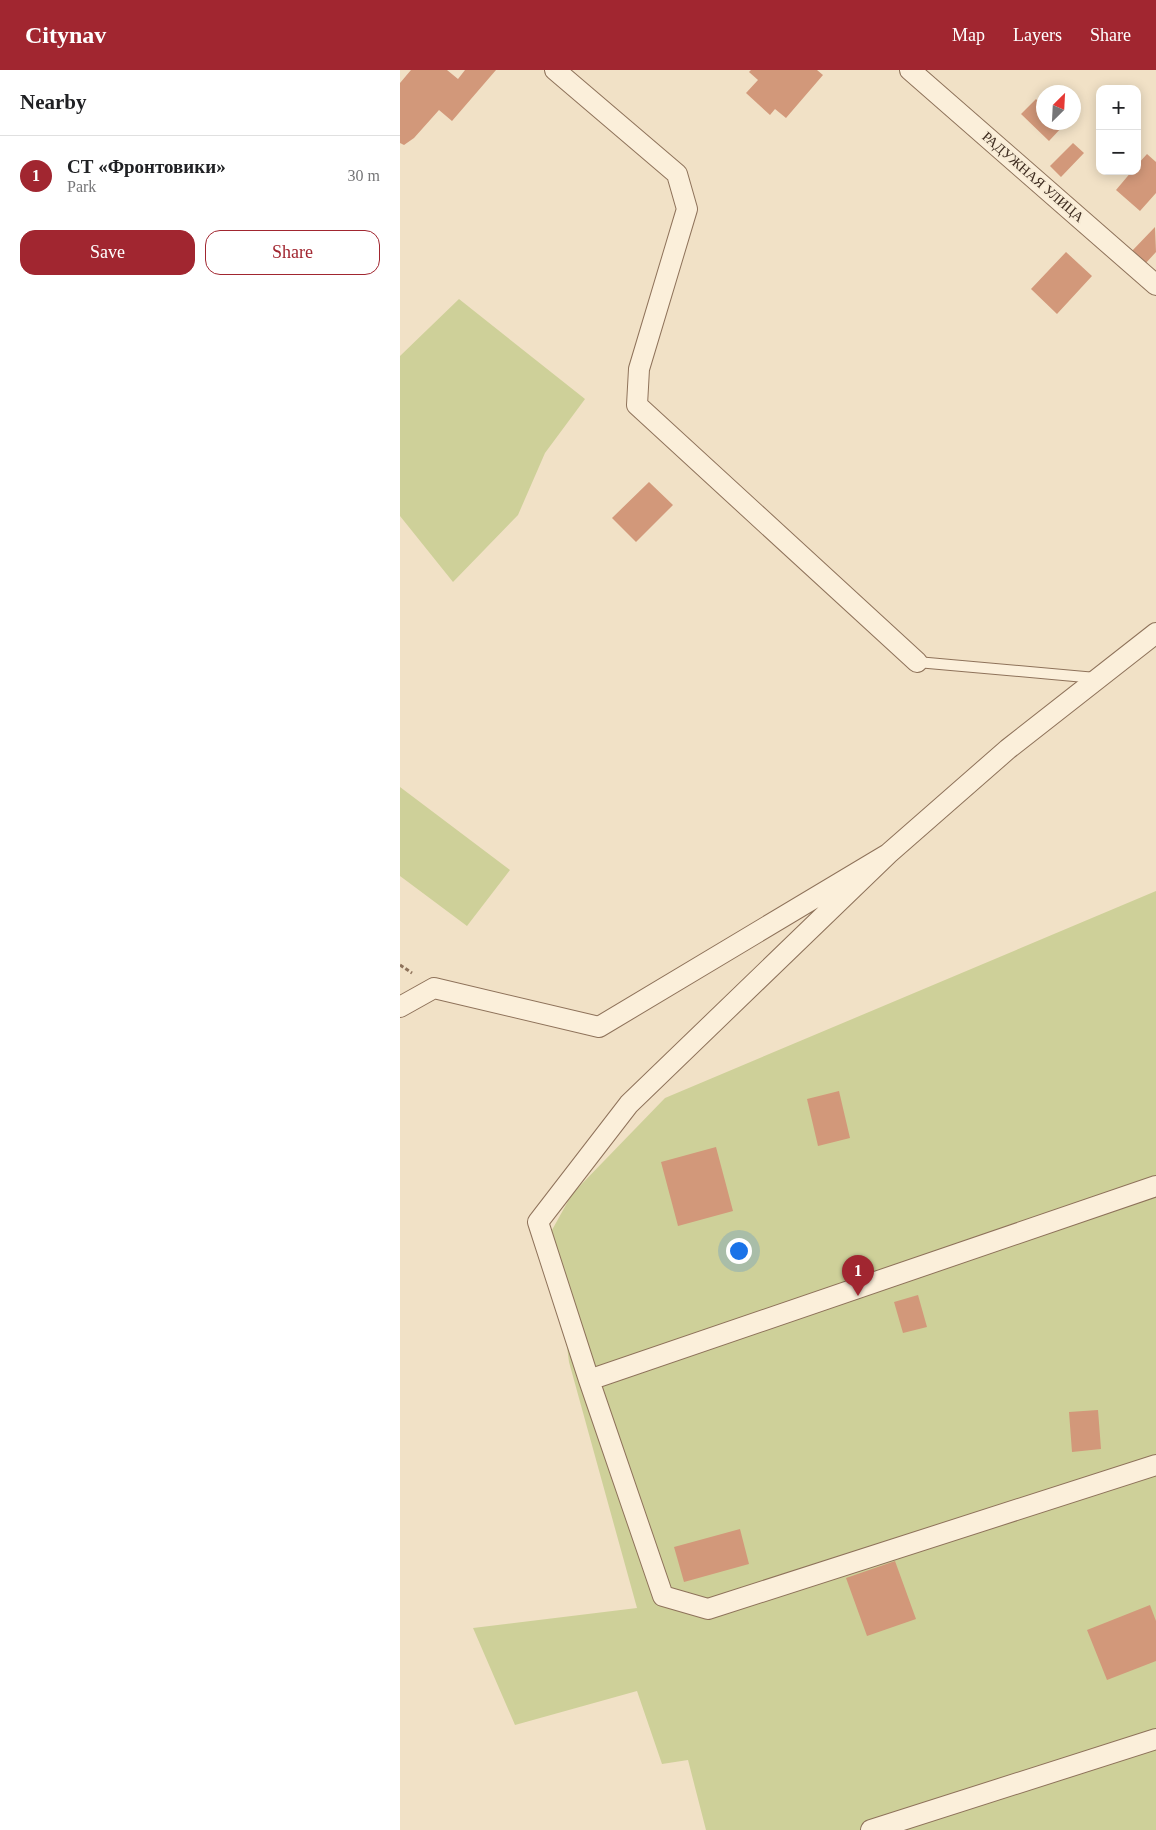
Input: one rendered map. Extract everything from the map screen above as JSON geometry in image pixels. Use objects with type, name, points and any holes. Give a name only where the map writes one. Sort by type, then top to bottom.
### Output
[{"type":"street","points":[[555,70],[677,174],[688,209],[639,369],[637,404],[918,662]]},
{"type":"street","name":"РАДУЖНАЯ УЛИЦА","points":[[910,70],[1156,285]]},
{"type":"street","points":[[1156,633],[1008,749],[888,854],[629,1104],[538,1222],[589,1380],[664,1596],[708,1609],[1156,1465]]},
{"type":"street","points":[[400,1008],[434,988],[598,1027],[888,854]]},
{"type":"street","points":[[589,1380],[1156,1186]]},
{"type":"street","points":[[871,1830],[1156,1739]]},
{"type":"lane","points":[[918,662],[1100,678]]},
{"type":"green space","points":[[459,299],[585,399],[545,453],[518,515],[453,582],[400,516],[400,356]]},
{"type":"green space","points":[[400,787],[510,870],[467,926],[400,876]]},
{"type":"green space","points":[[1156,891],[1156,1830],[706,1830],[688,1760],[662,1764],[637,1691],[515,1725],[473,1628],[637,1608],[569,1362],[552,1230],[572,1194],[665,1098]]},
{"type":"building","points":[[411,70],[447,70],[458,79],[465,70],[496,70],[452,121],[439,110],[414,138],[404,145],[400,143],[400,83]]},
{"type":"building","points":[[751,70],[817,70],[823,75],[786,118],[775,109],[770,115],[746,93],[758,80],[749,72]]},
{"type":"building","points":[[1036,99],[1036,128],[1021,114]]},
{"type":"building","points":[[1038,130],[1059,130],[1049,141]]},
{"type":"building","points":[[1073,143],[1084,153],[1061,177],[1050,166]]},
{"type":"building","points":[[1147,154],[1156,162],[1156,193],[1140,211],[1116,190],[1129,175],[1141,175],[1141,161]]},
{"type":"building","points":[[1155,227],[1156,252],[1145,264],[1131,252]]},
{"type":"building","points":[[1066,252],[1092,276],[1057,314],[1031,289]]},
{"type":"building","points":[[649,482],[673,505],[636,542],[612,518]]},
{"type":"building","points":[[839,1091],[850,1138],[818,1146],[807,1099]]},
{"type":"building","points":[[716,1147],[733,1211],[678,1226],[661,1162]]},
{"type":"building","points":[[918,1295],[927,1327],[903,1333],[894,1302]]},
{"type":"building","points":[[1098,1410],[1101,1449],[1072,1452],[1069,1412]]},
{"type":"building","points":[[740,1529],[749,1564],[684,1582],[674,1547]]},
{"type":"building","points":[[895,1561],[916,1619],[867,1636],[846,1578]]},
{"type":"building","points":[[1150,1605],[1156,1621],[1156,1661],[1107,1680],[1087,1630]]},
{"type":"place","name":"СТ «Фронтовики»","points":[[858,1296]]}]
